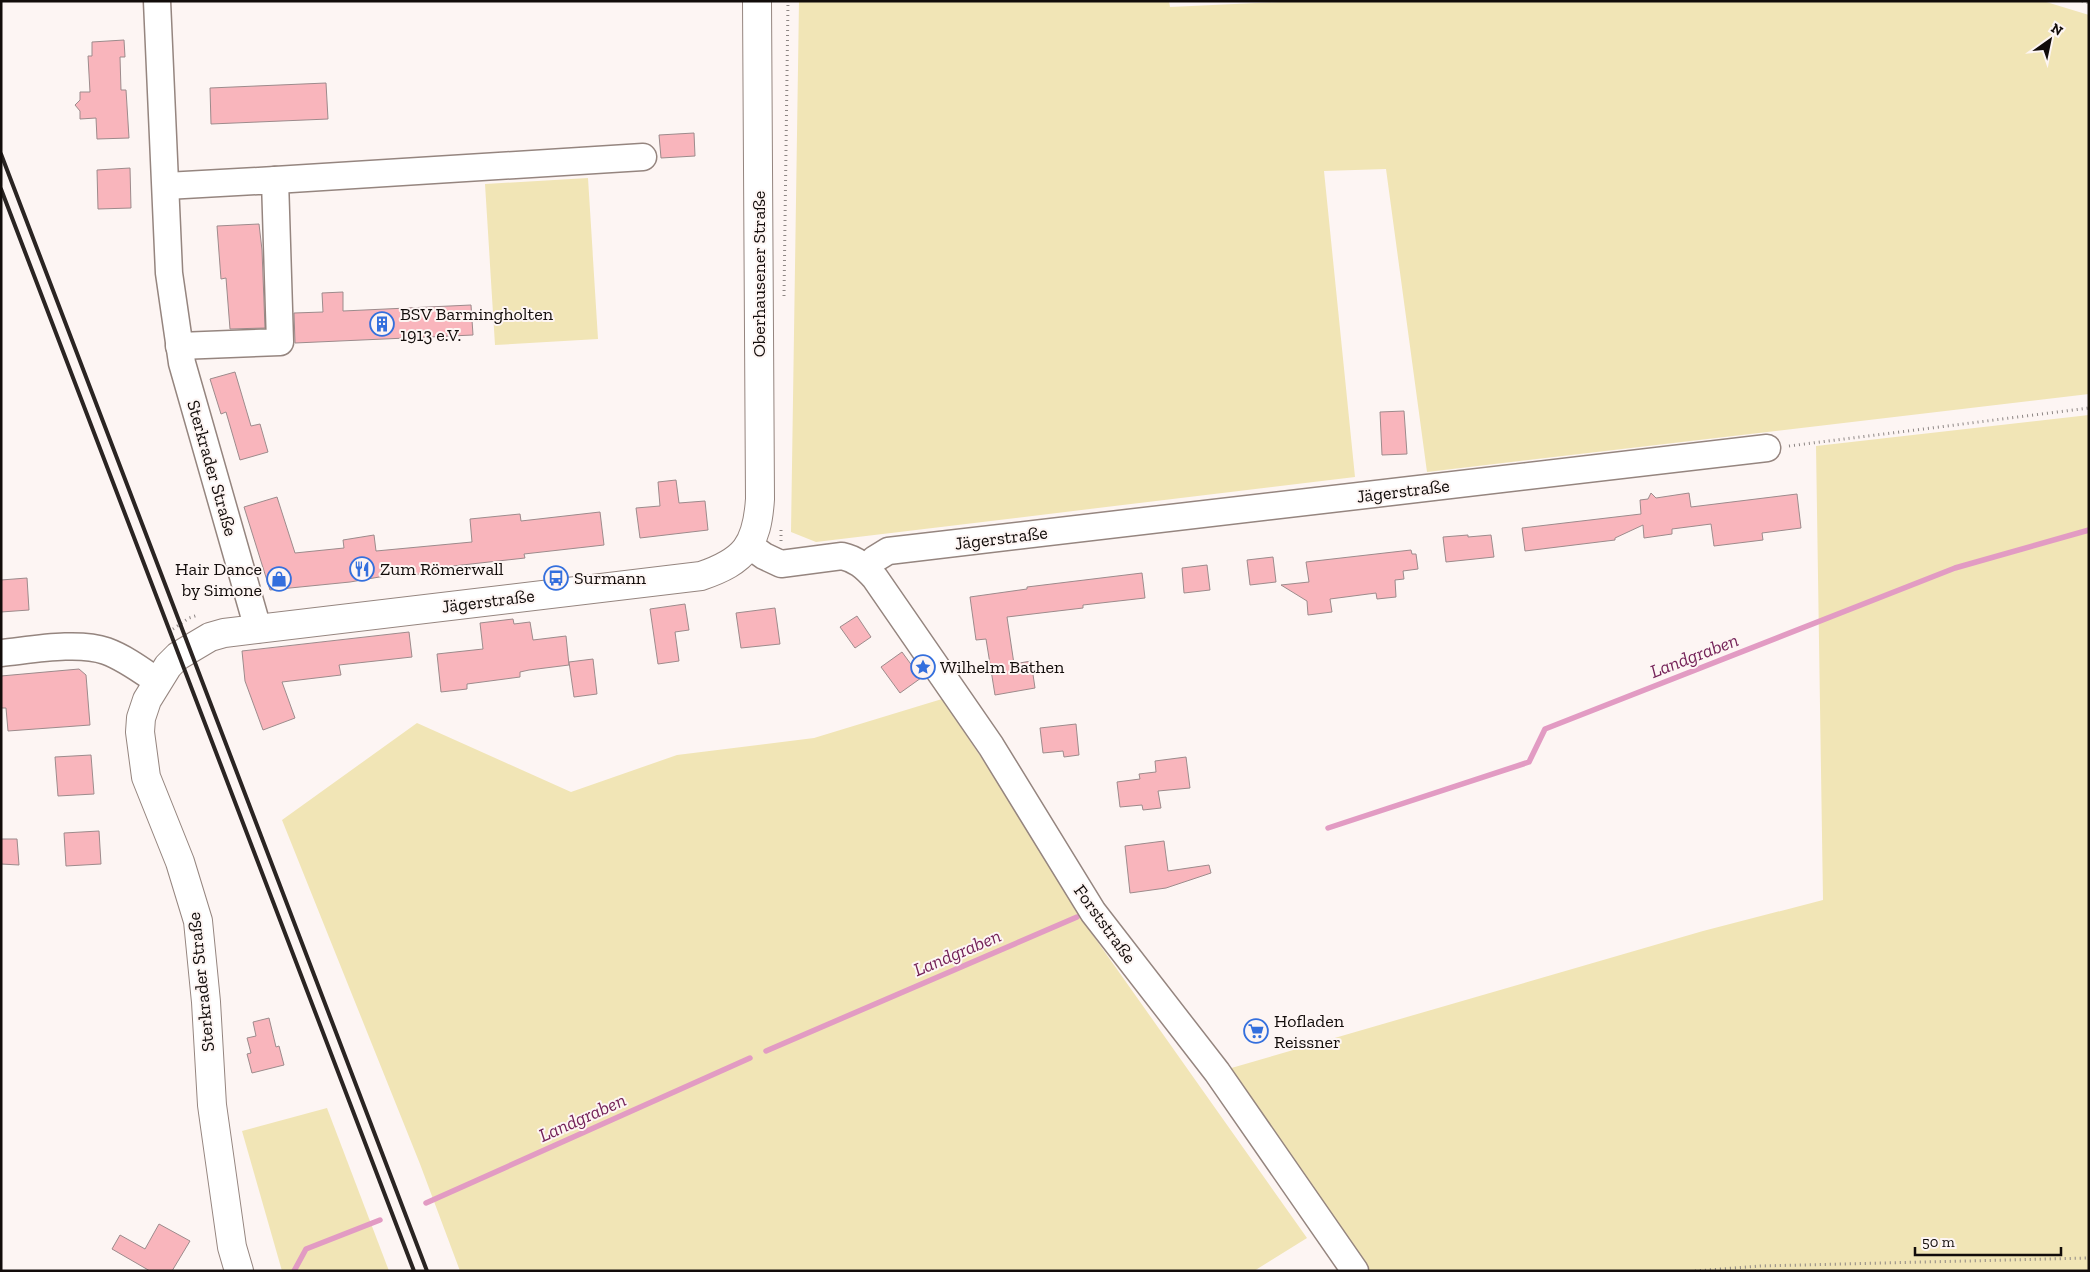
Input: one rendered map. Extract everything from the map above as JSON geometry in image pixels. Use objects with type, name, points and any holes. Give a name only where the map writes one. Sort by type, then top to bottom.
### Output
[{"type":"main road","name":"Oberhausener Straße","points":[[750,546],[759,520],[760,500],[757,1]]},
{"type":"main road","name":"Jägerstraße","points":[[258,629],[701,576],[720,570],[733,562],[750,546]]},
{"type":"main road","name":"Sterkrader Straße","points":[[239,1271],[232,1247],[212,1105],[206,1002],[198,921],[180,862],[146,778],[141,746],[141,718],[147,700],[157,681],[178,656],[210,636],[258,629]]},
{"type":"street","name":"Sterkrader Straße","points":[[157,1],[170,273],[179,346],[182,363],[258,629]]},
{"type":"street","points":[[166,186],[643,157]]},
{"type":"street","points":[[179,346],[280,342],[275,180]]},
{"type":"street","name":"Jägerstraße","points":[[866,568],[875,559],[888,551],[1767,448]]},
{"type":"street","points":[[750,546],[764,556],[781,564],[842,556],[850,558],[866,568]]},
{"type":"street","name":"Forststraße","points":[[866,568],[991,746],[1093,912],[1218,1072],[1355,1271]]},
{"type":"street","points":[[1,653],[49,648],[92,648],[122,658],[157,681]]},
{"type":"path","points":[[784,306],[788,1]]},
{"type":"path","points":[[2082,1],[2089,3]]},
{"type":"path","points":[[1767,448],[2089,408]]},
{"type":"path","points":[[781,564],[782,518]]},
{"type":"path","points":[[1694,1271],[1760,1266],[2089,1258]]},
{"type":"shaded area","points":[[799,1],[1169,1],[1170,7],[1302,1],[2043,1],[2089,15],[2089,394],[1427,472],[1386,169],[1324,171],[1355,477],[816,542],[791,532]]},
{"type":"shaded area","points":[[588,178],[598,339],[495,345],[485,184]]},
{"type":"shaded area","points":[[2089,415],[2089,1271],[1369,1271],[1228,1069],[1703,931],[1823,900],[1816,446]]},
{"type":"shaded area","points":[[942,699],[1088,917],[1085,924],[1307,1238],[1254,1271],[460,1271],[420,1164],[282,820],[417,723],[571,792],[677,755],[814,738]]},
{"type":"shaded area","points":[[327,1108],[389,1271],[282,1271],[242,1131]]},
{"type":"building","points":[[124,40],[125,57],[120,57],[121,90],[126,90],[129,138],[97,139],[96,118],[80,119],[80,111],[75,105],[80,100],[80,92],[90,92],[88,56],[92,56],[92,42]]},
{"type":"building","points":[[326,83],[328,119],[211,124],[210,88]]},
{"type":"building","points":[[694,133],[695,156],[661,158],[659,135]]},
{"type":"building","points":[[130,168],[131,208],[98,209],[97,170]]},
{"type":"building","points":[[259,224],[265,328],[230,329],[226,278],[221,279],[217,226]]},
{"type":"building","name":"BSV Barmingholten 1913 e.V.","points":[[343,292],[343,311],[471,305],[473,335],[295,343],[294,313],[323,312],[322,293]]},
{"type":"building","points":[[235,372],[251,426],[260,424],[268,452],[240,460],[226,412],[221,414],[210,379]]},
{"type":"building","points":[[1404,411],[1407,454],[1382,455],[1380,412]]},
{"type":"building","points":[[676,480],[679,503],[705,501],[708,530],[640,538],[636,508],[660,506],[658,482]]},
{"type":"building","points":[[1651,493],[1656,498],[1689,493],[1691,507],[1797,494],[1801,528],[1762,533],[1763,540],[1714,546],[1711,524],[1672,529],[1672,534],[1644,538],[1643,525],[1615,538],[1615,540],[1525,551],[1522,528],[1641,514],[1640,500],[1648,499]]},
{"type":"building","points":[[277,497],[295,553],[344,548],[343,540],[374,535],[376,551],[472,542],[470,519],[520,514],[521,521],[600,512],[604,545],[524,554],[525,558],[453,566],[454,571],[398,576],[397,574],[350,582],[270,590],[244,507]]},
{"type":"building","points":[[1468,535],[1468,537],[1491,535],[1494,557],[1446,562],[1443,537]]},
{"type":"building","points":[[1411,550],[1412,554],[1416,554],[1418,569],[1403,571],[1404,579],[1395,580],[1396,597],[1377,599],[1376,593],[1330,599],[1332,612],[1308,615],[1307,601],[1281,585],[1309,582],[1306,562]]},
{"type":"building","points":[[1273,557],[1276,582],[1250,585],[1247,560]]},
{"type":"building","points":[[1207,565],[1210,590],[1184,593],[1182,568]]},
{"type":"building","points":[[1142,573],[1145,598],[1083,605],[1083,608],[1007,617],[1014,664],[1031,661],[1035,688],[995,695],[986,639],[976,640],[970,597],[1027,589],[1027,587]]},
{"type":"building","points":[[27,578],[29,610],[1,612],[1,580]]},
{"type":"building","points":[[685,604],[689,630],[675,632],[679,661],[658,664],[650,609]]},
{"type":"building","points":[[775,608],[780,644],[741,648],[736,613]]},
{"type":"building","points":[[857,616],[871,637],[855,648],[840,627]]},
{"type":"building","points":[[513,619],[514,624],[530,622],[533,640],[566,636],[569,665],[529,670],[520,672],[520,677],[467,684],[467,689],[441,692],[437,654],[483,649],[480,623]]},
{"type":"building","points":[[409,632],[412,657],[339,665],[341,675],[282,682],[295,718],[263,730],[245,681],[242,651]]},
{"type":"building","points":[[902,652],[921,678],[900,693],[881,667]]},
{"type":"building","points":[[593,659],[597,694],[574,697],[569,662]]},
{"type":"building","points":[[79,669],[86,675],[90,725],[8,731],[6,708],[1,708],[1,676]]},
{"type":"building","points":[[1076,724],[1079,755],[1064,757],[1063,751],[1043,753],[1040,728]]},
{"type":"building","points":[[91,755],[94,794],[58,796],[55,757]]},
{"type":"building","points":[[1186,757],[1190,788],[1158,791],[1161,808],[1143,810],[1142,805],[1120,807],[1117,782],[1140,779],[1139,774],[1156,772],[1155,761]]},
{"type":"building","points":[[99,831],[101,864],[66,866],[64,833]]},
{"type":"building","points":[[1,839],[17,839],[19,865],[1,864]]},
{"type":"building","points":[[1164,841],[1168,871],[1209,865],[1211,873],[1166,888],[1130,893],[1125,846]]},
{"type":"building","points":[[269,1018],[276,1047],[279,1046],[284,1065],[252,1073],[247,1054],[251,1053],[247,1038],[256,1036],[253,1022]]},
{"type":"building","points":[[159,1224],[190,1241],[172,1271],[150,1271],[112,1249],[120,1235],[145,1249]]},
{"type":"waterway","name":"Landgraben","points":[[1328,828],[1529,762],[1545,729],[1955,568],[2089,530]]},
{"type":"waterway","name":"Landgraben","points":[[766,1051],[1077,917]]},
{"type":"waterway","name":"Landgraben","points":[[426,1203],[750,1058]]},
{"type":"waterway","name":"Landgraben","points":[[294,1271],[306,1249],[380,1220]]},
{"type":"railway","points":[[1,154],[427,1271]]},
{"type":"railway","points":[[1,189],[414,1271]]},
{"type":"place","name":"BSV Barmingholten 1913 e.V.","points":[[382,324]]},
{"type":"place","name":"Zum Römerwall","points":[[362,569]]},
{"type":"place","name":"Surmann","points":[[556,578]]},
{"type":"place","name":"Hair Dance by Simone","points":[[279,579]]},
{"type":"place","name":"Wilhelm Bathen","points":[[923,667]]},
{"type":"place","name":"Hofladen Reissner","points":[[1256,1031]]}]
